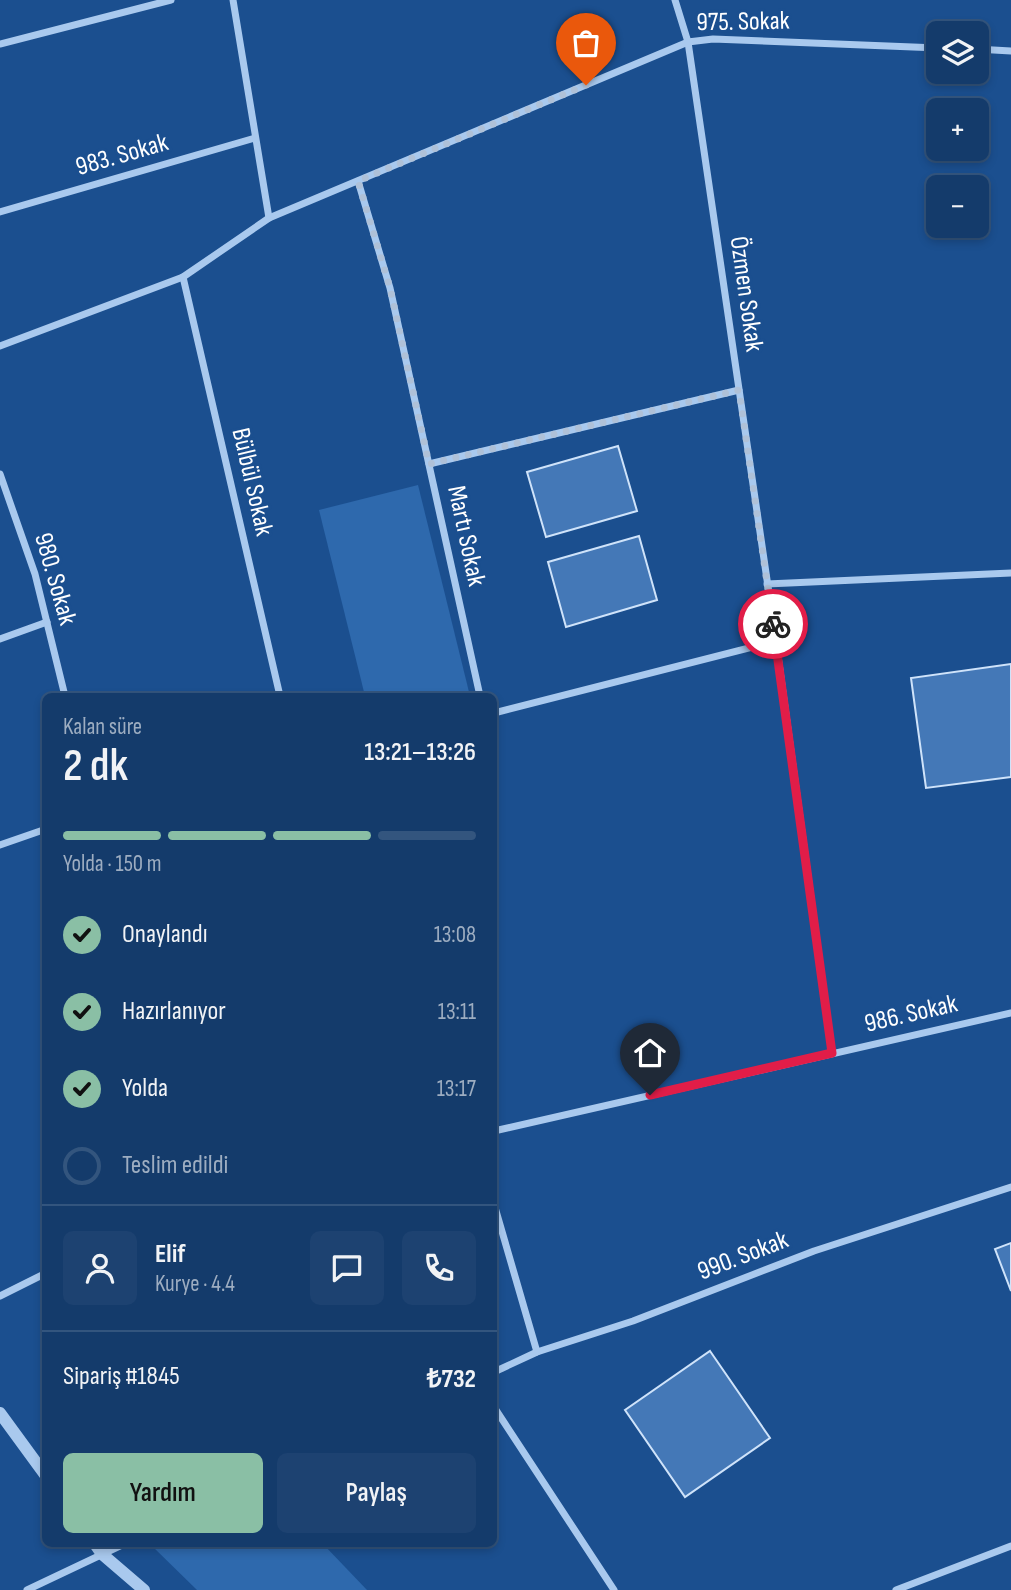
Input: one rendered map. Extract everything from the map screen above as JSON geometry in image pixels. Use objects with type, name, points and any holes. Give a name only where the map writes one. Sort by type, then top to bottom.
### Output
[{"type":"street","points":[[0,44],[171,0]]},
{"type":"street","points":[[233,0],[268,218]]},
{"type":"street","name":"Özmen Sokak","points":[[675,0],[688,42],[776,641],[832,1053]]},
{"type":"street","name":"975. Sokak","points":[[0,346],[183,277],[268,218],[688,42],[713,39],[926,48]]},
{"type":"street","points":[[989,50],[1011,51]]},
{"type":"street","name":"983. Sokak","points":[[0,212],[255,138]]},
{"type":"street","name":"Martı Sokak","points":[[358,181],[390,288],[479,693]]},
{"type":"street","name":"Bülbül Sokak","points":[[183,277],[279,693]]},
{"type":"street","points":[[429,464],[739,390]]},
{"type":"street","name":"980. Sokak","points":[[0,474],[35,574],[64,693]]},
{"type":"street","points":[[767,584],[1011,573]]},
{"type":"street","points":[[0,639],[47,622]]},
{"type":"street","points":[[497,711],[776,641]]},
{"type":"street","points":[[0,845],[42,831]]},
{"type":"street","name":"986. Sokak","points":[[497,1130],[1011,1013]]},
{"type":"street","name":"990. Sokak","points":[[497,1371],[537,1352],[633,1321],[814,1251],[1011,1187]]},
{"type":"street","points":[[497,1214],[537,1352]]},
{"type":"street","points":[[0,1296],[42,1275]]},
{"type":"street","points":[[497,1411],[614,1590]]},
{"type":"street","points":[[0,1413],[42,1471]]},
{"type":"street","points":[[896,1590],[1011,1546]]},
{"type":"street","points":[[27,1590],[99,1549],[144,1590]]},
{"type":"shaded area","points":[[418,485],[469,693],[364,693],[319,510]]},
{"type":"shaded area","points":[[153,1547],[326,1547],[367,1590],[197,1590]]},
{"type":"building","points":[[618,446],[637,511],[546,537],[527,472]]},
{"type":"building","points":[[639,536],[657,600],[566,627],[548,562]]},
{"type":"building","points":[[1011,664],[1011,777],[926,788],[911,678]]},
{"type":"building","points":[[1011,1243],[1011,1291],[995,1249]]},
{"type":"building","points":[[710,1351],[770,1438],[685,1497],[625,1410]]},
{"type":"way so far","points":[[586,85],[358,181],[390,288],[429,464],[739,390],[773,624]]},
{"type":"route","points":[[650,1095],[832,1053],[773,624]]}]
